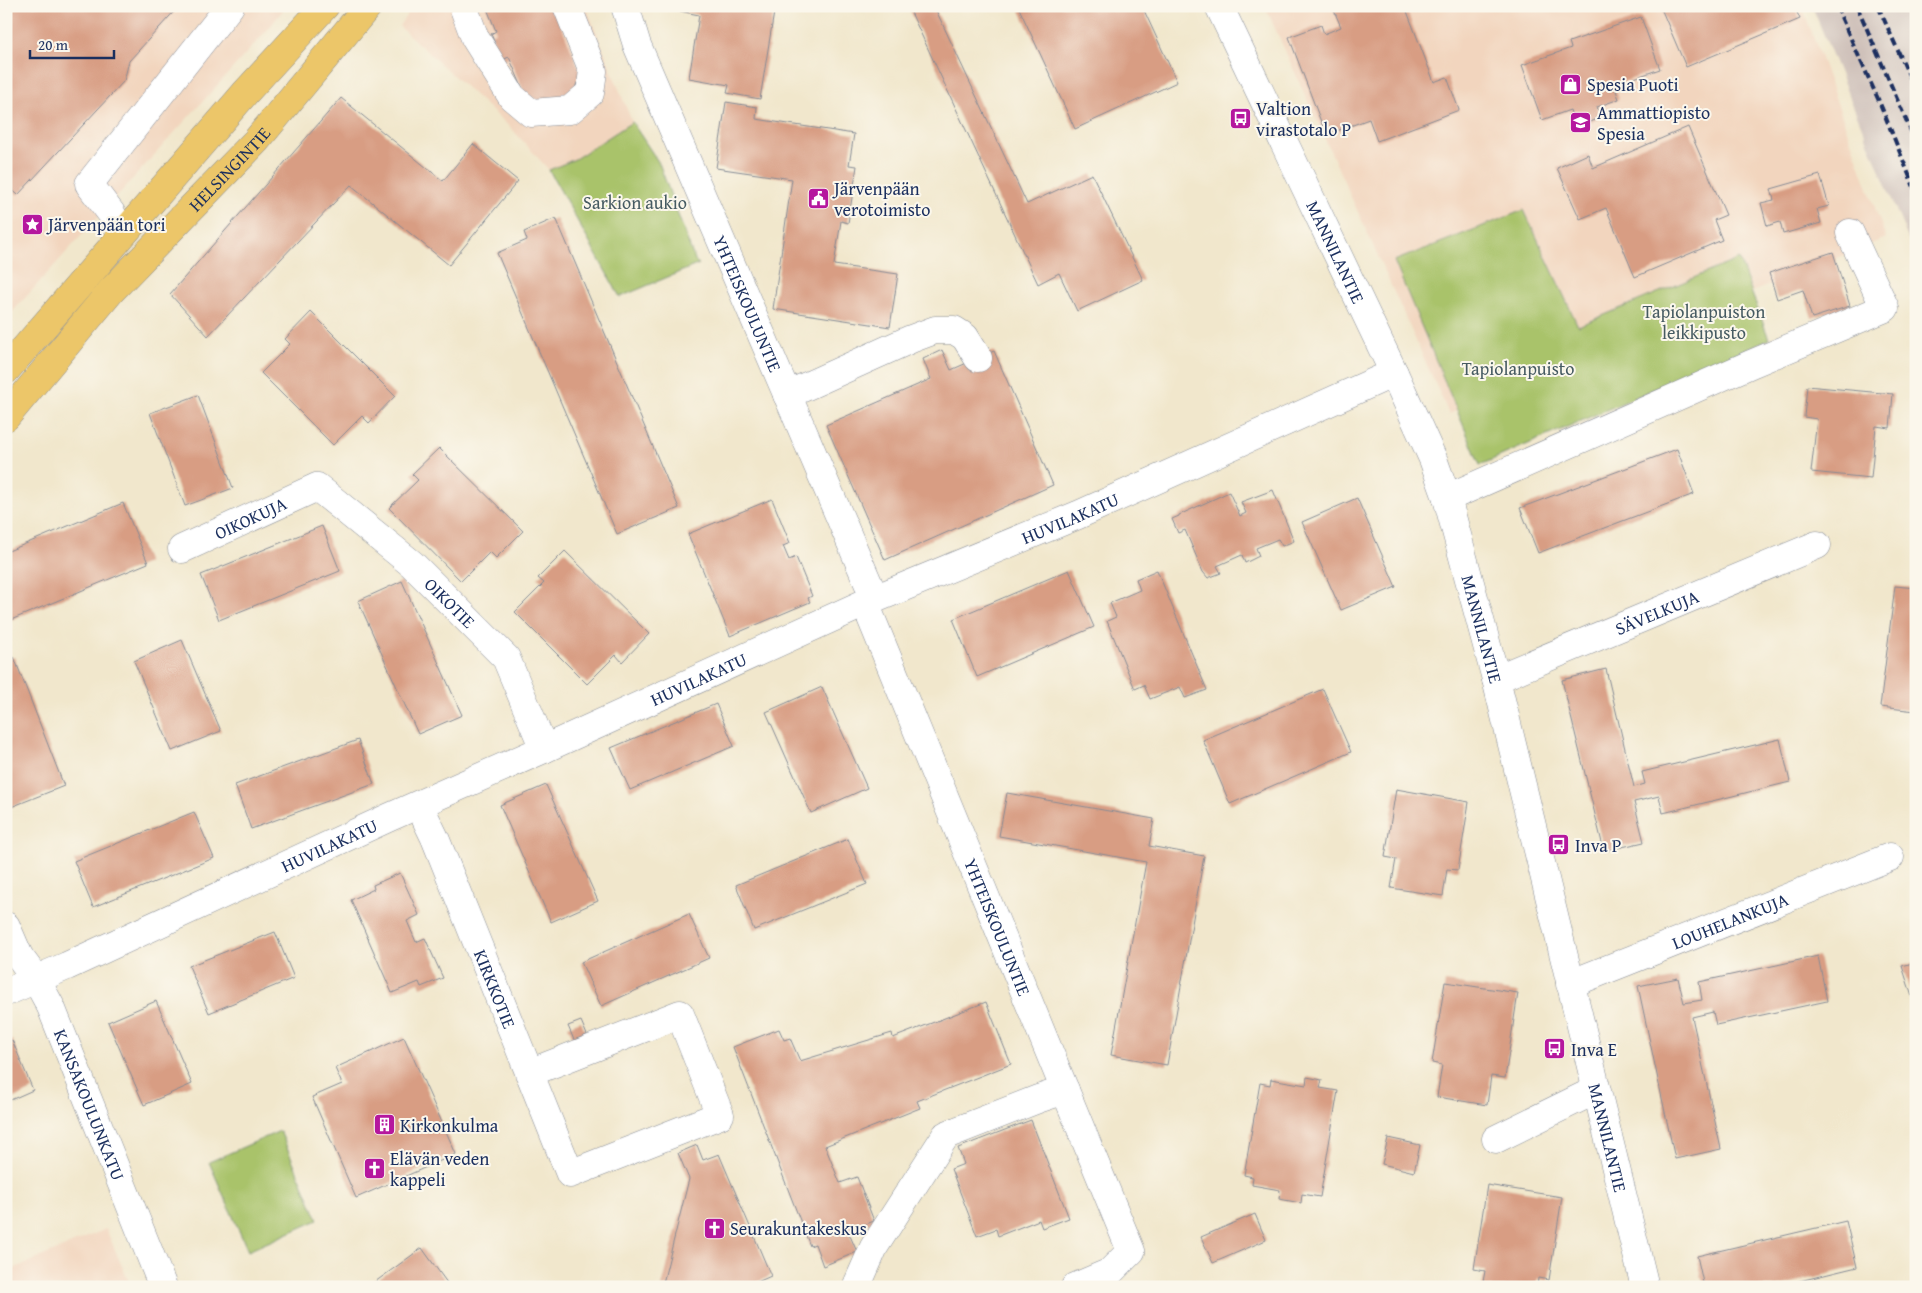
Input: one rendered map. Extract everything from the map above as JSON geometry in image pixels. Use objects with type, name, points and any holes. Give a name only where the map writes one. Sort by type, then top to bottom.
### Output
[{"type":"main road","name":"HELSINGINTIE","points":[[6,370],[246,92],[325,6]]},
{"type":"main road","name":"HELSINGINTIE","points":[[6,418],[110,291],[256,141],[368,6]]},
{"type":"street","points":[[122,234],[111,213],[90,184],[230,6]]},
{"type":"street","points":[[463,6],[475,38],[512,97],[531,113],[570,110],[590,93],[593,71],[567,6]]},
{"type":"street","name":"YHTEISKOULUNTIE","points":[[624,6],[637,45],[787,395],[1065,1090],[1131,1250],[1110,1272],[1075,1287]]},
{"type":"street","name":"MANNILANTIE","points":[[1219,6],[1394,373],[1433,459],[1447,498],[1496,680],[1645,1287]]},
{"type":"street","points":[[1447,498],[1751,364],[1885,308],[1850,233]]},
{"type":"street","points":[[787,395],[911,338],[935,330],[954,330],[965,337],[978,358]]},
{"type":"street","name":"HUVILAKATU","points":[[6,992],[390,816],[419,805],[870,601],[1078,514],[1394,373]]},
{"type":"street","name":"OIKOKUJA","points":[[182,549],[317,486]]},
{"type":"street","name":"OIKOTIE","points":[[317,486],[412,564],[506,658],[544,749]]},
{"type":"street","name":"SÄVELKUJA","points":[[1496,680],[1817,545]]},
{"type":"street","name":"KIRKKOTIE","points":[[419,805],[435,838],[529,1073],[570,1174],[720,1115],[680,1014],[529,1073]]},
{"type":"street","name":"LOUHELANKUJA","points":[[1570,984],[1890,857]]},
{"type":"street","name":"KANSAKOULUNKATU","points":[[6,926],[19,956],[36,979],[51,1008],[163,1287]]},
{"type":"street","points":[[860,1287],[858,1283],[874,1247],[946,1135],[1065,1090]]},
{"type":"street","points":[[1496,1138],[1596,1090]]},
{"type":"shaded area","points":[[6,6],[286,6],[269,28],[6,319]]},
{"type":"shaded area","points":[[413,6],[586,6],[632,122],[575,159],[549,170],[512,129],[399,26]]},
{"type":"shaded area","name":"Ammattiopisto Spesia","points":[[1265,6],[1802,6],[1886,238],[1449,414]]},
{"type":"shaded area","points":[[1812,6],[1916,6],[1916,258]]},
{"type":"shaded area","points":[[106,1229],[131,1287],[6,1287],[6,1272]]},
{"type":"green space","name":"Sarkion aukio","points":[[632,122],[659,163],[695,261],[699,264],[620,297],[549,170],[575,159]]},
{"type":"green space","name":"Tapiolanpuisto","points":[[1524,210],[1578,326],[1739,259],[1769,339],[1480,465],[1394,261]]},
{"type":"green space","points":[[280,1131],[318,1220],[248,1251],[209,1162]]},
{"type":"building","points":[[6,6],[179,6],[129,61],[124,81],[18,195],[6,184]]},
{"type":"building","points":[[486,6],[553,6],[581,73],[573,93],[552,105],[526,96],[509,57],[502,60],[491,34],[496,31]]},
{"type":"building","points":[[656,6],[775,6],[760,99],[727,93],[729,85],[689,78],[699,15]]},
{"type":"building","points":[[908,6],[934,6],[1027,204],[1092,174],[1143,280],[1077,311],[1059,273],[1038,284]]},
{"type":"building","points":[[1018,6],[1142,6],[1177,82],[1075,129]]},
{"type":"building","points":[[1337,6],[1405,6],[1434,82],[1447,77],[1459,110],[1377,141],[1369,119],[1326,135],[1289,37],[1321,25],[1324,34],[1341,27],[1333,8]]},
{"type":"building","points":[[1660,6],[1794,6],[1800,19],[1686,67]]},
{"type":"building","points":[[1641,17],[1660,69],[1614,85],[1619,99],[1597,107],[1601,118],[1576,127],[1570,110],[1542,120],[1522,65],[1571,48],[1569,42]]},
{"type":"building","points":[[341,98],[443,181],[473,144],[518,181],[449,265],[351,185],[208,336],[170,294]]},
{"type":"building","points":[[726,102],[757,107],[756,119],[854,134],[849,165],[857,166],[848,223],[841,221],[834,265],[898,274],[890,327],[773,309],[792,179],[716,168]]},
{"type":"building","points":[[1688,127],[1726,215],[1714,220],[1722,240],[1635,277],[1606,208],[1580,219],[1557,168],[1588,154],[1593,168]]},
{"type":"building","points":[[1820,175],[1829,206],[1817,209],[1821,223],[1783,234],[1780,222],[1767,226],[1761,203],[1774,200],[1771,189]]},
{"type":"building","points":[[556,218],[679,508],[617,534],[497,253],[527,240],[524,232]]},
{"type":"building","points":[[1833,252],[1850,306],[1812,318],[1803,290],[1777,299],[1769,273]]},
{"type":"building","points":[[311,312],[395,396],[369,423],[362,416],[333,445],[261,373],[290,344],[285,339]]},
{"type":"building","points":[[942,350],[951,370],[994,351],[1053,485],[885,560],[826,425],[931,379],[923,359]]},
{"type":"building","points":[[1807,386],[1893,394],[1890,428],[1876,426],[1871,478],[1811,472],[1817,419],[1804,417]]},
{"type":"building","points":[[198,395],[233,488],[185,506],[150,413]]},
{"type":"building","points":[[439,448],[523,531],[496,558],[490,552],[461,581],[389,508],[418,480],[412,474]]},
{"type":"building","points":[[1677,449],[1694,494],[1538,553],[1520,508]]},
{"type":"building","points":[[1273,490],[1294,541],[1282,546],[1278,539],[1256,548],[1259,556],[1245,563],[1242,555],[1217,566],[1221,573],[1208,578],[1203,572],[1185,530],[1178,533],[1172,519],[1229,492],[1240,516],[1246,513],[1241,502]]},
{"type":"building","points":[[1357,498],[1396,587],[1341,610],[1302,522]]},
{"type":"building","points":[[772,499],[790,543],[783,546],[789,560],[796,557],[812,596],[808,598],[810,602],[730,636],[688,534]]},
{"type":"building","points":[[123,503],[148,563],[6,622],[6,552]]},
{"type":"building","points":[[322,526],[340,571],[219,620],[201,575]]},
{"type":"building","points":[[565,551],[649,634],[622,662],[616,655],[587,684],[515,612],[544,583],[538,578]]},
{"type":"building","points":[[1069,570],[1094,627],[977,677],[953,619]]},
{"type":"building","points":[[1157,570],[1207,690],[1185,698],[1180,687],[1150,699],[1144,685],[1135,689],[1107,621],[1116,617],[1110,603],[1140,590],[1136,579]]},
{"type":"building","points":[[402,581],[462,715],[418,734],[358,601]]},
{"type":"building","points":[[1895,586],[1916,588],[1916,711],[1880,707]]},
{"type":"building","points":[[182,640],[221,731],[172,751],[134,661]]},
{"type":"building","points":[[14,657],[64,786],[6,809],[6,660]]},
{"type":"building","points":[[1606,669],[1634,787],[1645,784],[1642,772],[1780,739],[1790,782],[1663,813],[1659,796],[1634,802],[1644,842],[1604,851],[1562,680]]},
{"type":"building","points":[[822,687],[867,788],[811,813],[766,712]]},
{"type":"building","points":[[1323,689],[1351,752],[1230,804],[1203,740]]},
{"type":"building","points":[[716,704],[734,746],[630,790],[611,748]]},
{"type":"building","points":[[358,740],[374,784],[251,829],[235,785]]},
{"type":"building","points":[[546,785],[598,901],[551,922],[500,805]]},
{"type":"building","points":[[1396,789],[1469,802],[1458,870],[1447,869],[1443,896],[1391,888],[1396,859],[1385,857]]},
{"type":"building","points":[[1007,793],[1154,819],[1149,846],[1204,856],[1167,1065],[1111,1055],[1146,862],[999,836]]},
{"type":"building","points":[[194,812],[214,858],[93,907],[74,861]]},
{"type":"building","points":[[848,839],[867,884],[754,930],[736,885]]},
{"type":"building","points":[[400,873],[419,915],[407,921],[416,942],[425,938],[443,978],[421,987],[419,982],[392,993],[351,900],[374,889],[373,885]]},
{"type":"building","points":[[689,914],[709,958],[601,1006],[581,962]]},
{"type":"building","points":[[275,932],[294,978],[209,1013],[189,966]]},
{"type":"building","points":[[1818,956],[1827,1001],[1716,1025],[1713,1012],[1692,1017],[1721,1149],[1675,1159],[1638,986],[1678,978],[1684,1003],[1702,1000],[1699,982]]},
{"type":"building","points":[[1916,962],[1916,1006],[1915,1006],[1902,966]]},
{"type":"building","points":[[1445,982],[1518,993],[1505,1078],[1491,1076],[1487,1105],[1437,1097],[1442,1065],[1432,1063]]},
{"type":"building","points":[[156,1001],[192,1084],[144,1105],[108,1022]]},
{"type":"building","points":[[986,1002],[1011,1064],[917,1101],[920,1108],[825,1146],[840,1183],[857,1177],[874,1221],[848,1231],[857,1252],[823,1266],[815,1244],[810,1246],[733,1047],[779,1029],[784,1040],[790,1038],[800,1061],[892,1033],[893,1038]]},
{"type":"building","points":[[581,1021],[587,1035],[574,1040],[568,1026]]},
{"type":"building","name":"Kirkonkulma","points":[[404,1037],[456,1154],[356,1198],[312,1097],[342,1084],[335,1068]]},
{"type":"building","points":[[12,1040],[33,1090],[6,1102],[6,1043]]},
{"type":"building","points":[[1307,1077],[1322,1080],[1320,1088],[1338,1091],[1320,1197],[1302,1194],[1301,1203],[1279,1199],[1280,1190],[1252,1185],[1253,1177],[1244,1175],[1260,1083],[1270,1085],[1271,1079],[1306,1085]]},
{"type":"building","points":[[1031,1120],[1069,1218],[1042,1228],[1039,1220],[998,1236],[996,1229],[977,1236],[951,1169],[964,1164],[958,1148]]},
{"type":"building","points":[[1388,1138],[1420,1145],[1414,1172],[1382,1164]]},
{"type":"building","name":"Seurakuntakeskus","points":[[697,1145],[703,1160],[719,1154],[771,1276],[746,1287],[662,1287],[689,1179],[678,1153]]},
{"type":"building","points":[[1487,1185],[1562,1197],[1549,1280],[1538,1278],[1537,1287],[1482,1287],[1485,1271],[1474,1269]]},
{"type":"building","points":[[1255,1214],[1266,1240],[1213,1263],[1201,1237]]},
{"type":"building","points":[[1846,1221],[1857,1267],[1775,1287],[1704,1287],[1697,1256]]},
{"type":"building","points":[[422,1248],[450,1287],[368,1287]]},
{"type":"railway","points":[[1836,6],[1879,101],[1916,192]]},
{"type":"railway","points":[[1857,6],[1916,143]]},
{"type":"railway","points":[[1878,6],[1916,91]]},
{"type":"place","name":"Spesia Puoti","points":[[1571,84]]},
{"type":"place","name":"Valtion virastotalo P","points":[[1240,118]]},
{"type":"place","name":"Ammattiopisto Spesia","points":[[1581,122]]},
{"type":"place","name":"Järvenpään verotoimisto","points":[[818,198]]},
{"type":"place","name":"Järvenpään tori","points":[[32,224]]},
{"type":"place","name":"Inva P","points":[[1559,845]]},
{"type":"place","name":"Inva E","points":[[1555,1049]]},
{"type":"place","name":"Kirkonkulma","points":[[384,1125]]},
{"type":"place","name":"Elävän veden kappeli","points":[[374,1168]]},
{"type":"place","name":"Seurakuntakeskus","points":[[714,1228]]},
{"type":"park label","name":"Tapiolanpuiston leikkipusto","points":[[1704,321]]}]
